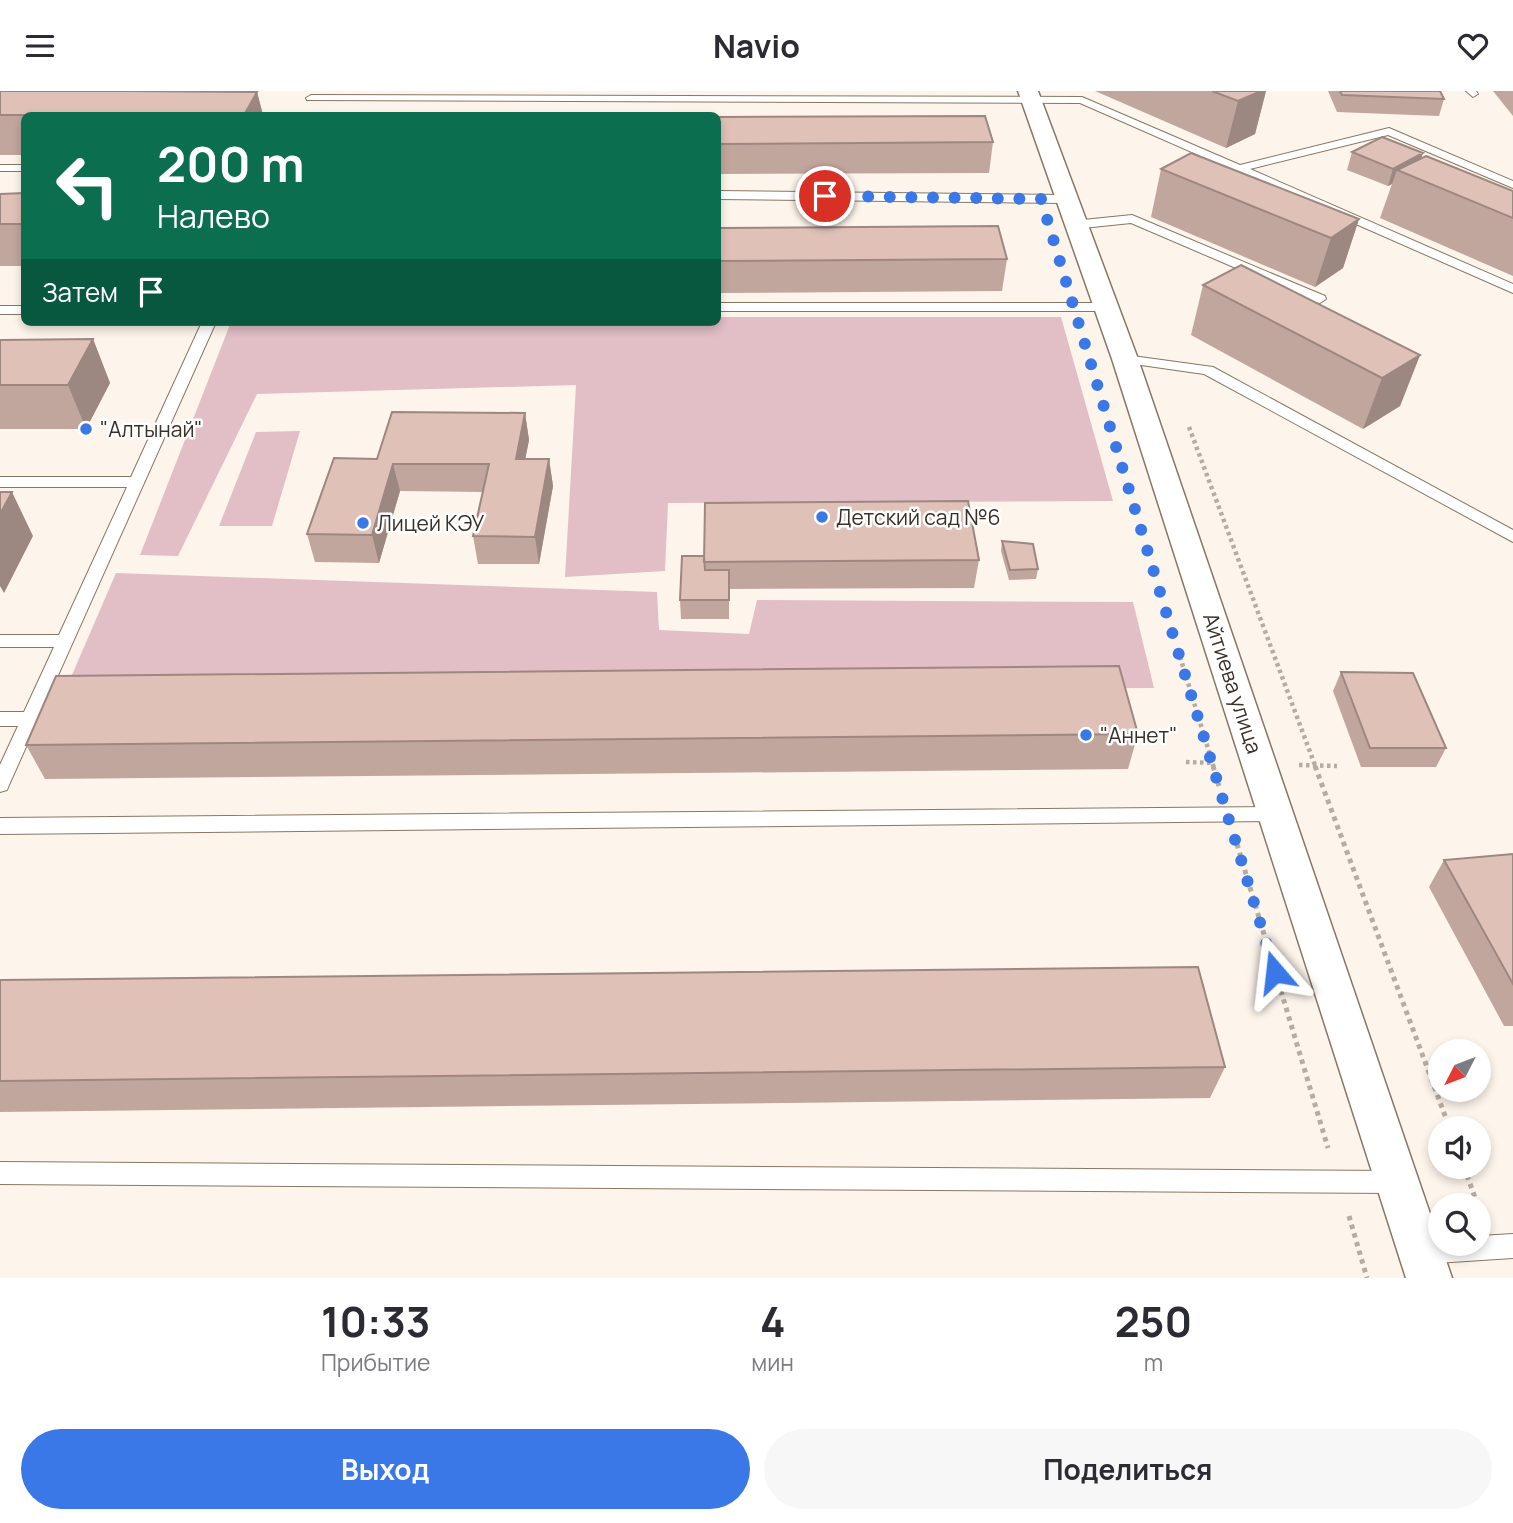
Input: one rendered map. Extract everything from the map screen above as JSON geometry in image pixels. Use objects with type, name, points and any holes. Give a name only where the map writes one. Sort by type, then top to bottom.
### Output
[{"type":"street","name":"Айтиева улица","points":[[1030,95],[1125,359],[1425,1265]]},
{"type":"lane","points":[[310,99],[1030,95],[1082,100],[1513,289]]},
{"type":"lane","points":[[1241,168],[1389,131],[1513,185]]},
{"type":"lane","points":[[0,168],[21,168]]},
{"type":"lane","points":[[721,195],[1070,212],[1132,219],[1320,299]]},
{"type":"lane","points":[[721,307],[1105,307]]},
{"type":"lane","points":[[0,310],[21,310]]},
{"type":"lane","points":[[0,785],[207,326]]},
{"type":"lane","points":[[1125,359],[1208,370],[1513,537]]},
{"type":"lane","points":[[0,482],[137,482]]},
{"type":"lane","points":[[0,641],[65,641]]},
{"type":"lane","points":[[0,719],[30,719]]},
{"type":"lane","points":[[0,826],[1276,814]]},
{"type":"lane","points":[[0,1173],[1398,1182]]},
{"type":"lane","points":[[1425,1265],[1513,1246]]},
{"type":"path","points":[[1166,365],[1445,1116]]},
{"type":"path","points":[[1176,645],[1367,1278]]},
{"type":"shaded area","points":[[721,317],[1061,317],[1113,501],[668,503],[665,571],[565,577],[576,385],[257,394],[178,556],[140,555],[229,326],[721,326]]},
{"type":"shaded area","points":[[300,431],[272,526],[219,526],[256,432]]},
{"type":"shaded area","points":[[116,573],[657,592],[659,630],[749,634],[757,600],[1133,602],[1154,688],[65,691]]},
{"type":"building","points":[[0,91],[257,92],[246,112],[21,112],[21,115],[0,115]]},
{"type":"building","points":[[1212,91],[1261,91],[1238,101]]},
{"type":"building","points":[[1340,91],[1440,91],[1444,99],[1342,95]]},
{"type":"building","points":[[985,116],[993,142],[721,144],[721,117]]},
{"type":"building","points":[[1382,137],[1423,153],[1393,169],[1352,152]]},
{"type":"building","points":[[1191,153],[1359,219],[1331,238],[1161,169]]},
{"type":"building","points":[[1426,156],[1513,191],[1513,218],[1397,170]]},
{"type":"building","points":[[21,193],[21,224],[0,224],[0,194]]},
{"type":"building","points":[[998,226],[1007,259],[721,261],[721,228]]},
{"type":"building","points":[[1241,265],[1420,355],[1382,378],[1203,285]]},
{"type":"building","points":[[93,339],[68,385],[0,385],[0,340]]},
{"type":"building","points":[[392,412],[525,413],[516,459],[549,459],[535,537],[473,536],[489,464],[393,464],[372,535],[307,534],[334,458],[377,459]]},
{"type":"building","points":[[0,492],[12,492],[0,514]]},
{"type":"building","points":[[968,501],[979,560],[704,562],[705,503]]},
{"type":"building","points":[[1002,541],[1033,544],[1038,569],[1010,570]]},
{"type":"building","points":[[682,556],[704,556],[705,570],[729,570],[729,600],[680,600]]},
{"type":"building","points":[[1119,666],[1138,734],[26,745],[56,676]]},
{"type":"building","points":[[1341,672],[1413,673],[1446,748],[1370,748]]},
{"type":"building","points":[[1513,854],[1513,984],[1444,860]]},
{"type":"building","points":[[1198,967],[1225,1067],[0,1081],[0,980]]},
{"type":"place","name":"\"Алтынай\"","points":[[86,429]]},
{"type":"place","name":"Детский сад №6","points":[[822,517]]},
{"type":"place","name":"Лицей КЭУ","points":[[363,523]]},
{"type":"place","name":"\"Аннет\"","points":[[1086,735]]},
{"type":"route","points":[[825,196],[1041,199],[1275,972]]}]
